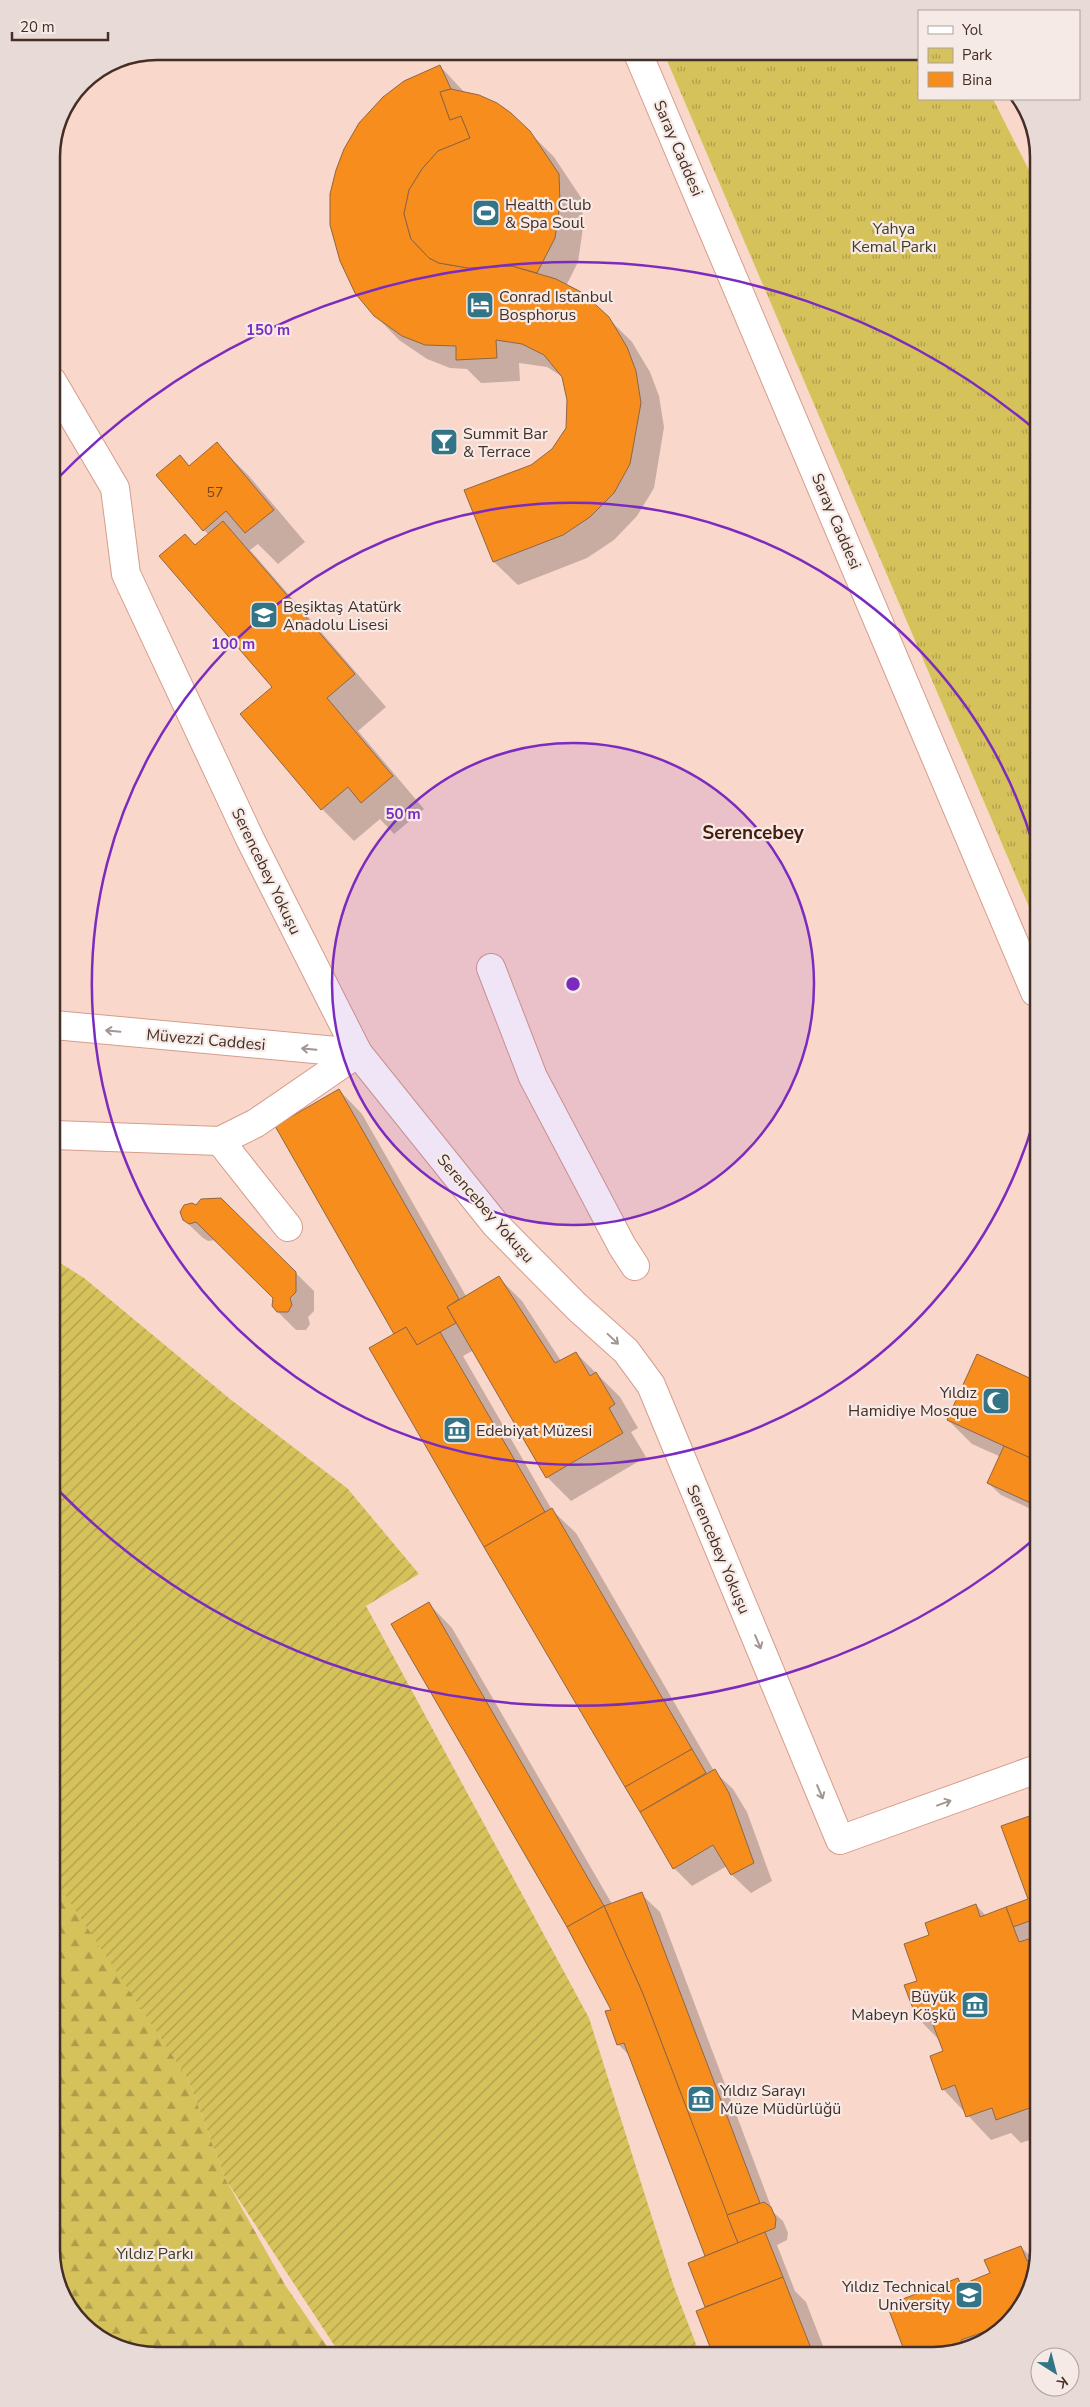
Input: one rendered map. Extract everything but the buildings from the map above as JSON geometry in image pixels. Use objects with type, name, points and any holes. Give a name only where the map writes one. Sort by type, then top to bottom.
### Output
[{"type":"street","name":"Saray Caddesi","points":[[641,60],[1030,980]]},
{"type":"street","name":"Serencebey Yokuşu","points":[[60,395],[115,488],[126,574],[250,839],[358,1053],[496,1224],[577,1307],[626,1351],[651,1386],[840,1840],[1029,1772]]},
{"type":"street","points":[[491,968],[533,1077],[622,1246],[635,1266]]},
{"type":"street","name":"Müvezzi Caddesi","points":[[60,1026],[358,1053]]},
{"type":"street","points":[[60,1135],[220,1141],[256,1123],[358,1053]]},
{"type":"street","points":[[220,1141],[288,1227]]},
{"type":"green space","name":"Yahya Kemal Parkı","points":[[667,60],[918,60],[918,100],[994,100],[1030,172],[1030,909]]},
{"type":"green space","points":[[60,1263],[84,1278],[230,1399],[347,1488],[419,1574],[366,1606],[589,2018],[674,2287],[697,2347],[335,2347],[226,2180],[188,2079],[60,1887]]},
{"type":"green space","name":"Yıldız Parkı","points":[[60,1884],[188,2079],[226,2180],[285,2285],[327,2347],[151,2347],[132,2344],[108,2334],[98,2327],[88,2319],[76,2304],[65,2281],[60,2256]]},
{"type":"place","name":"Health Club & Spa Soul","points":[[486,213]]},
{"type":"place","name":"Conrad Istanbul Bosphorus","points":[[480,305]]},
{"type":"place","name":"Summit Bar & Terrace","points":[[444,442]]},
{"type":"place","name":"Beşiktaş Atatürk Anadolu Lisesi","points":[[264,615]]},
{"type":"place","name":"Yıldız Hamidiye Mosque","points":[[996,1401]]},
{"type":"place","name":"Edebiyat Müzesi","points":[[457,1430]]},
{"type":"place","name":"Büyük Mabeyn Köşkü","points":[[975,2005]]},
{"type":"place","name":"Yıldız Sarayı Müze Müdürlüğü","points":[[701,2099]]},
{"type":"place","name":"Yıldız Technical University","points":[[969,2295]]},
{"type":"district","name":"Serencebey","points":[[753,832]]}]
